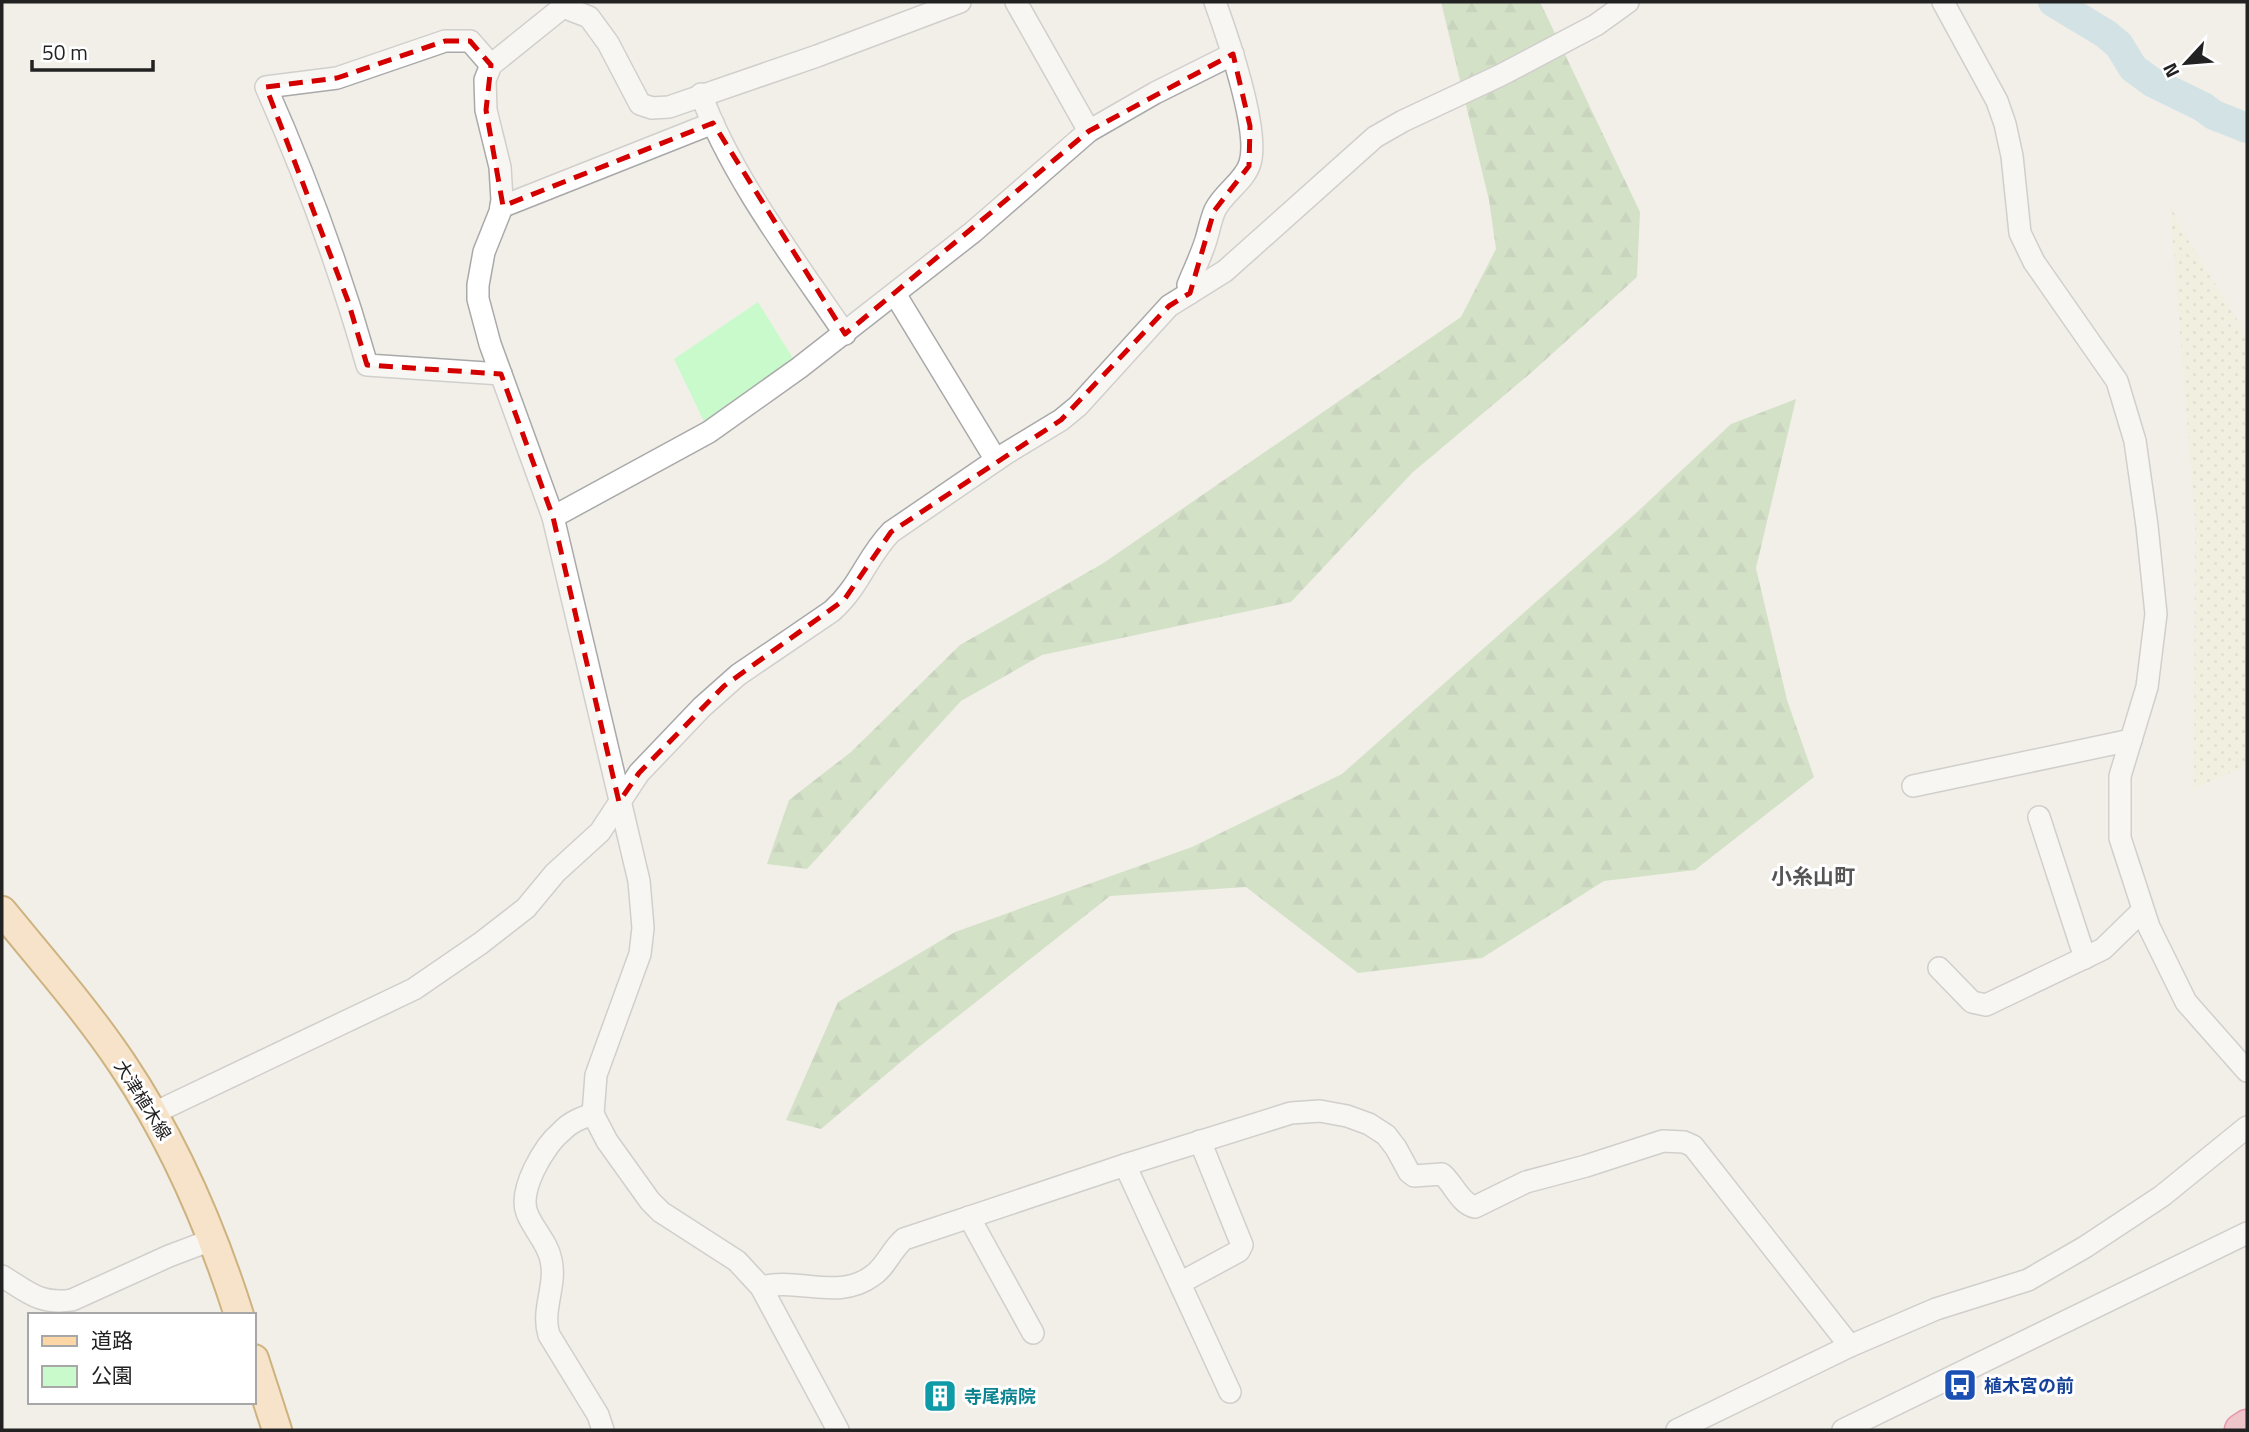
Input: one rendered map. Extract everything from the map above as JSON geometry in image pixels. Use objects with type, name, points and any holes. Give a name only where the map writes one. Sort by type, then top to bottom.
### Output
[{"type":"highway","points":[[2241,1430],[2247,1426]]},
{"type":"main road","name":"大津植木線","points":[[2,911],[124,1065],[174,1149],[214,1239],[238,1313]]},
{"type":"main road","points":[[256,1365],[277,1430]]},
{"type":"street","points":[[838,1430],[761,1287],[737,1261],[677,1223],[650,1201],[607,1141],[593,1114],[597,1075],[640,954],[643,928],[639,881],[553,517],[480,313],[478,285],[484,252],[501,207],[500,167],[485,98],[485,80],[491,65],[564,4],[589,18],[608,43],[640,104],[652,108],[669,107],[817,56],[960,2]]},
{"type":"street","points":[[1016,2],[1089,131]]},
{"type":"street","points":[[1190,293],[1188,285],[1214,211],[1245,172],[1251,160],[1250,126],[1233,54],[1214,2]]},
{"type":"street","points":[[155,1118],[154,1113],[414,989],[481,943],[526,908],[555,873],[600,832],[639,773],[724,686],[844,600],[854,588],[878,545],[891,532],[996,460],[1061,420],[1078,406],[1169,306],[1225,271],[1375,137],[1596,25],[1628,2]]},
{"type":"street","points":[[1943,2],[1997,101],[2005,124],[2012,156],[2020,233],[2034,262],[2117,381],[2135,441],[2147,526],[2155,614],[2147,687],[2120,776],[2120,838],[2142,911],[2186,1002],[2247,1071]]},
{"type":"street","points":[[491,65],[470,41],[445,41],[337,78],[266,86],[287,133],[348,301],[366,365],[501,374]]},
{"type":"street","points":[[553,517],[709,432],[845,334],[973,232],[1089,131],[1155,93],[1233,54]]},
{"type":"street","points":[[701,94],[721,141],[760,206],[845,334]]},
{"type":"street","points":[[501,207],[713,123]]},
{"type":"street","points":[[895,294],[996,460]]},
{"type":"street","points":[[1913,786],[2131,740]]},
{"type":"street","points":[[2039,817],[2085,958]]},
{"type":"street","points":[[1939,968],[1972,1002],[1986,1005],[2104,949],[2142,911]]},
{"type":"street","points":[[761,1287],[774,1283],[813,1288],[859,1284],[872,1277],[904,1239],[1200,1141],[1291,1114],[1320,1111],[1369,1124],[1386,1135],[1414,1176],[1442,1174],[1464,1201],[1475,1207],[1526,1182],[1664,1141],[1684,1142],[1693,1146],[1850,1346]]},
{"type":"street","points":[[593,1114],[577,1119],[559,1132],[530,1180],[525,1200],[526,1211],[551,1261],[546,1326],[549,1335],[598,1415],[603,1430]]},
{"type":"street","points":[[1677,1430],[1850,1346],[1936,1309],[2028,1280],[2085,1247],[2162,1196],[2247,1127]]},
{"type":"street","points":[[1180,1283],[1239,1251],[1242,1245],[1200,1141]]},
{"type":"street","points":[[1125,1165],[1230,1392]]},
{"type":"street","points":[[969,1217],[1033,1333]]},
{"type":"street","points":[[1843,1430],[2247,1233]]},
{"type":"street","points":[[2,1276],[37,1297],[55,1303],[72,1300],[214,1239]]},
{"type":"highlighted area","points":[[445,41],[470,41],[491,65],[486,110],[503,206],[713,123],[845,334],[1089,131],[1233,54],[1250,126],[1249,166],[1214,211],[1190,293],[1169,306],[1061,420],[891,532],[844,600],[724,686],[639,773],[619,802],[553,517],[501,374],[367,365],[348,301],[266,87],[337,78]]},
{"type":"green space","points":[[1441,2],[1540,2],[1640,212],[1637,277],[1532,372],[1412,473],[1291,602],[1042,655],[961,701],[807,869],[767,864],[789,800],[851,752],[960,645],[1102,564],[1461,317],[1496,249],[1489,200]]},
{"type":"green space","points":[[2170,203],[2179,225],[2247,336],[2247,765],[2194,789],[2195,519]]},
{"type":"green space","points":[[758,302],[799,368],[709,432],[674,359]]},
{"type":"green space","points":[[1796,399],[1756,568],[1787,700],[1814,777],[1695,870],[1604,881],[1482,958],[1358,973],[1246,887],[1110,896],[914,1051],[821,1129],[786,1120],[838,1002],[955,932],[1192,847],[1342,774],[1634,515],[1731,424]]},
{"type":"waterway","points":[[2053,2],[2106,34],[2119,45],[2133,68],[2152,82],[2214,115],[2247,128]]},
{"type":"place","name":"植木宮の前","points":[[1960,1385]]},
{"type":"place","name":"寺尾病院","points":[[940,1396]]},
{"type":"district","name":"小糸山町","points":[[1813,876]]}]
